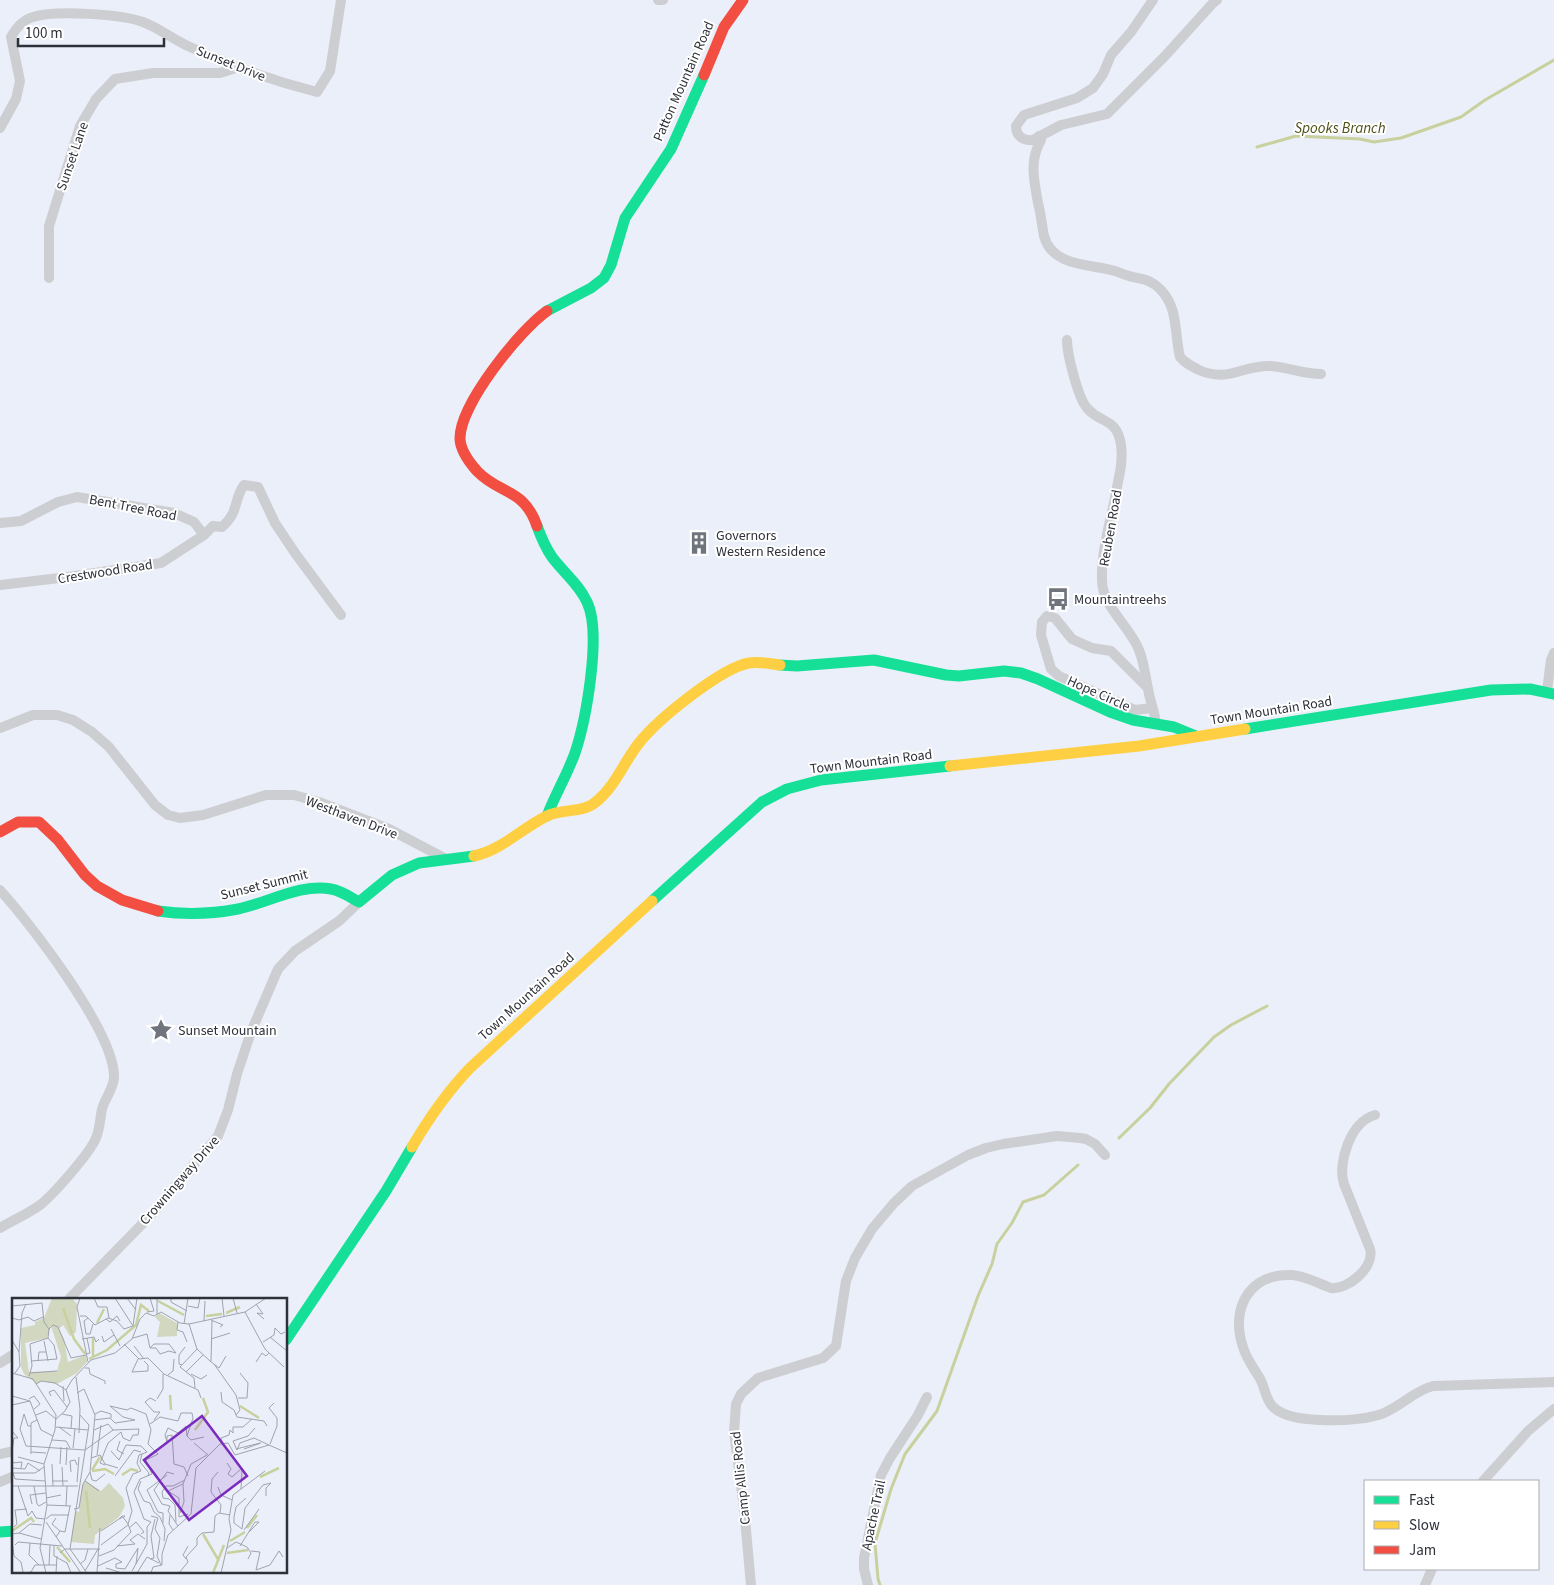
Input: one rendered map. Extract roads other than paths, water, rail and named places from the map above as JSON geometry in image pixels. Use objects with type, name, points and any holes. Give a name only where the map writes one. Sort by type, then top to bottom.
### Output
[{"type":"street","name":"Sunset Drive","points":[[0,128],[16,98],[20,81],[11,37],[18,24],[33,17],[55,14],[105,14],[143,22],[189,47],[285,84],[317,92],[330,71],[341,0]]},
{"type":"street","points":[[658,0],[663,0]]},
{"type":"street","name":"Patton Mountain Road","points":[[547,816],[582,732],[592,649],[592,618],[586,599],[547,549],[534,515],[527,504],[519,497],[493,484],[482,476],[465,454],[460,443],[460,427],[482,386],[516,339],[545,312],[604,278],[610,266],[624,220],[642,189],[670,151],[696,94],[722,28],[731,13],[743,0]]},
{"type":"street","points":[[1153,0],[1131,32],[1111,54],[1103,74],[1093,88],[1077,98],[1028,113],[1020,119],[1016,129],[1021,138],[1028,140],[1061,125],[1107,114],[1218,0]]},
{"type":"street","name":"Sunset Lane","points":[[50,278],[49,226],[80,126],[96,99],[115,79],[153,73],[220,73],[239,67]]},
{"type":"street","points":[[1039,136],[1041,140],[1032,167],[1034,182],[1044,236],[1056,255],[1082,265],[1116,271],[1126,276],[1144,278],[1153,283],[1167,298],[1174,311],[1180,357],[1197,369],[1223,376],[1252,367],[1268,366],[1321,374]]},
{"type":"street","name":"Reuben Road","points":[[1067,340],[1074,378],[1081,400],[1094,415],[1112,424],[1121,446],[1121,465],[1107,535],[1102,580],[1103,588],[1110,605],[1139,648],[1156,723]]},
{"type":"street","name":"Crestwood Road","points":[[0,585],[161,563],[204,535],[213,526],[222,527],[235,511],[240,490],[244,485],[258,487],[276,523],[295,554],[341,615]]},
{"type":"street","name":"Bent Tree Road","points":[[0,523],[22,521],[58,502],[76,496],[174,513],[194,522],[204,535]]},
{"type":"street","name":"Hope Circle","points":[[1147,687],[1111,651],[1092,648],[1072,639],[1055,618],[1047,616],[1042,622],[1041,636],[1047,658],[1051,669],[1059,676],[1135,710],[1152,708]]},
{"type":"street","points":[[1550,693],[1551,660],[1554,653]]},
{"type":"street","points":[[359,902],[392,875],[419,863],[476,856],[512,839],[547,816],[559,812],[582,810],[596,803],[614,784],[639,744],[656,725],[685,700],[733,668],[751,662],[797,666],[874,660],[946,675],[958,676],[1004,671],[1021,673],[1110,712],[1133,720],[1174,727],[1196,736]]},
{"type":"street","name":"Town Mountain Road","points":[[288,1337],[386,1192],[433,1112],[451,1088],[490,1048],[762,802],[787,789],[821,780],[1069,755],[1139,746],[1491,690],[1510,688],[1550,693]]},
{"type":"street","name":"Westhaven Drive","points":[[0,728],[33,715],[56,714],[73,720],[92,732],[109,747],[155,806],[168,815],[180,818],[203,815],[266,795],[294,795],[319,802],[389,829],[446,860]]},
{"type":"street","name":"Sunset Summit","points":[[0,832],[8,825],[20,820],[39,822],[59,842],[84,874],[103,890],[126,903],[170,914],[202,914],[258,904],[310,886],[324,886],[350,895],[359,902]]},
{"type":"street","points":[[0,890],[28,922],[72,984],[107,1048],[114,1077],[102,1108],[96,1138],[89,1152],[41,1204],[0,1228]]},
{"type":"street","name":"Crowningway Drive","points":[[70,1298],[150,1216],[218,1136],[228,1110],[237,1074],[251,1032],[278,969],[295,952],[339,921],[359,902]]},
{"type":"street","points":[[1375,1115],[1365,1118],[1351,1136],[1342,1174],[1344,1184],[1370,1249],[1372,1257],[1369,1264],[1350,1284],[1336,1289],[1300,1276],[1268,1277],[1261,1280],[1251,1290],[1240,1310],[1239,1329],[1243,1349],[1262,1381],[1272,1406],[1285,1414],[1293,1416],[1320,1420],[1344,1420],[1375,1416],[1389,1411],[1418,1392],[1433,1386],[1554,1382]]},
{"type":"street","name":"Camp Allis Road","points":[[751,1585],[744,1508],[734,1432],[736,1404],[741,1394],[758,1378],[823,1358],[836,1346],[846,1281],[855,1258],[877,1222],[912,1186],[960,1159],[986,1148],[1058,1136],[1086,1139],[1095,1144],[1106,1155]]},
{"type":"street","points":[[0,1363],[12,1355]]},
{"type":"street","name":"Apache Trail","points":[[868,1585],[864,1569],[864,1558],[881,1475],[927,1397]]},
{"type":"street","points":[[1484,1480],[1528,1431],[1554,1409]]},
{"type":"street","points":[[0,1482],[12,1477]]},
{"type":"street","points":[[1425,1585],[1432,1570]]},
{"type":"waterway","name":"Spooks Branch","points":[[1257,147],[1296,136],[1360,139],[1374,142],[1401,138],[1461,117],[1485,100],[1554,60]]},
{"type":"waterway","points":[[1119,1138],[1150,1108],[1169,1084],[1214,1037],[1231,1025],[1267,1006]]},
{"type":"waterway","points":[[880,1585],[875,1543],[891,1489],[905,1454],[937,1411],[978,1296],[992,1264],[997,1244],[1012,1223],[1023,1202],[1044,1195],[1078,1165]]},
{"type":"place","name":"Governors Western Residence","points":[[699,543]]},
{"type":"place","name":"Mountaintreehs","points":[[1058,599]]},
{"type":"place","name":"Sunset Mountain","points":[[161,1030]]}]
